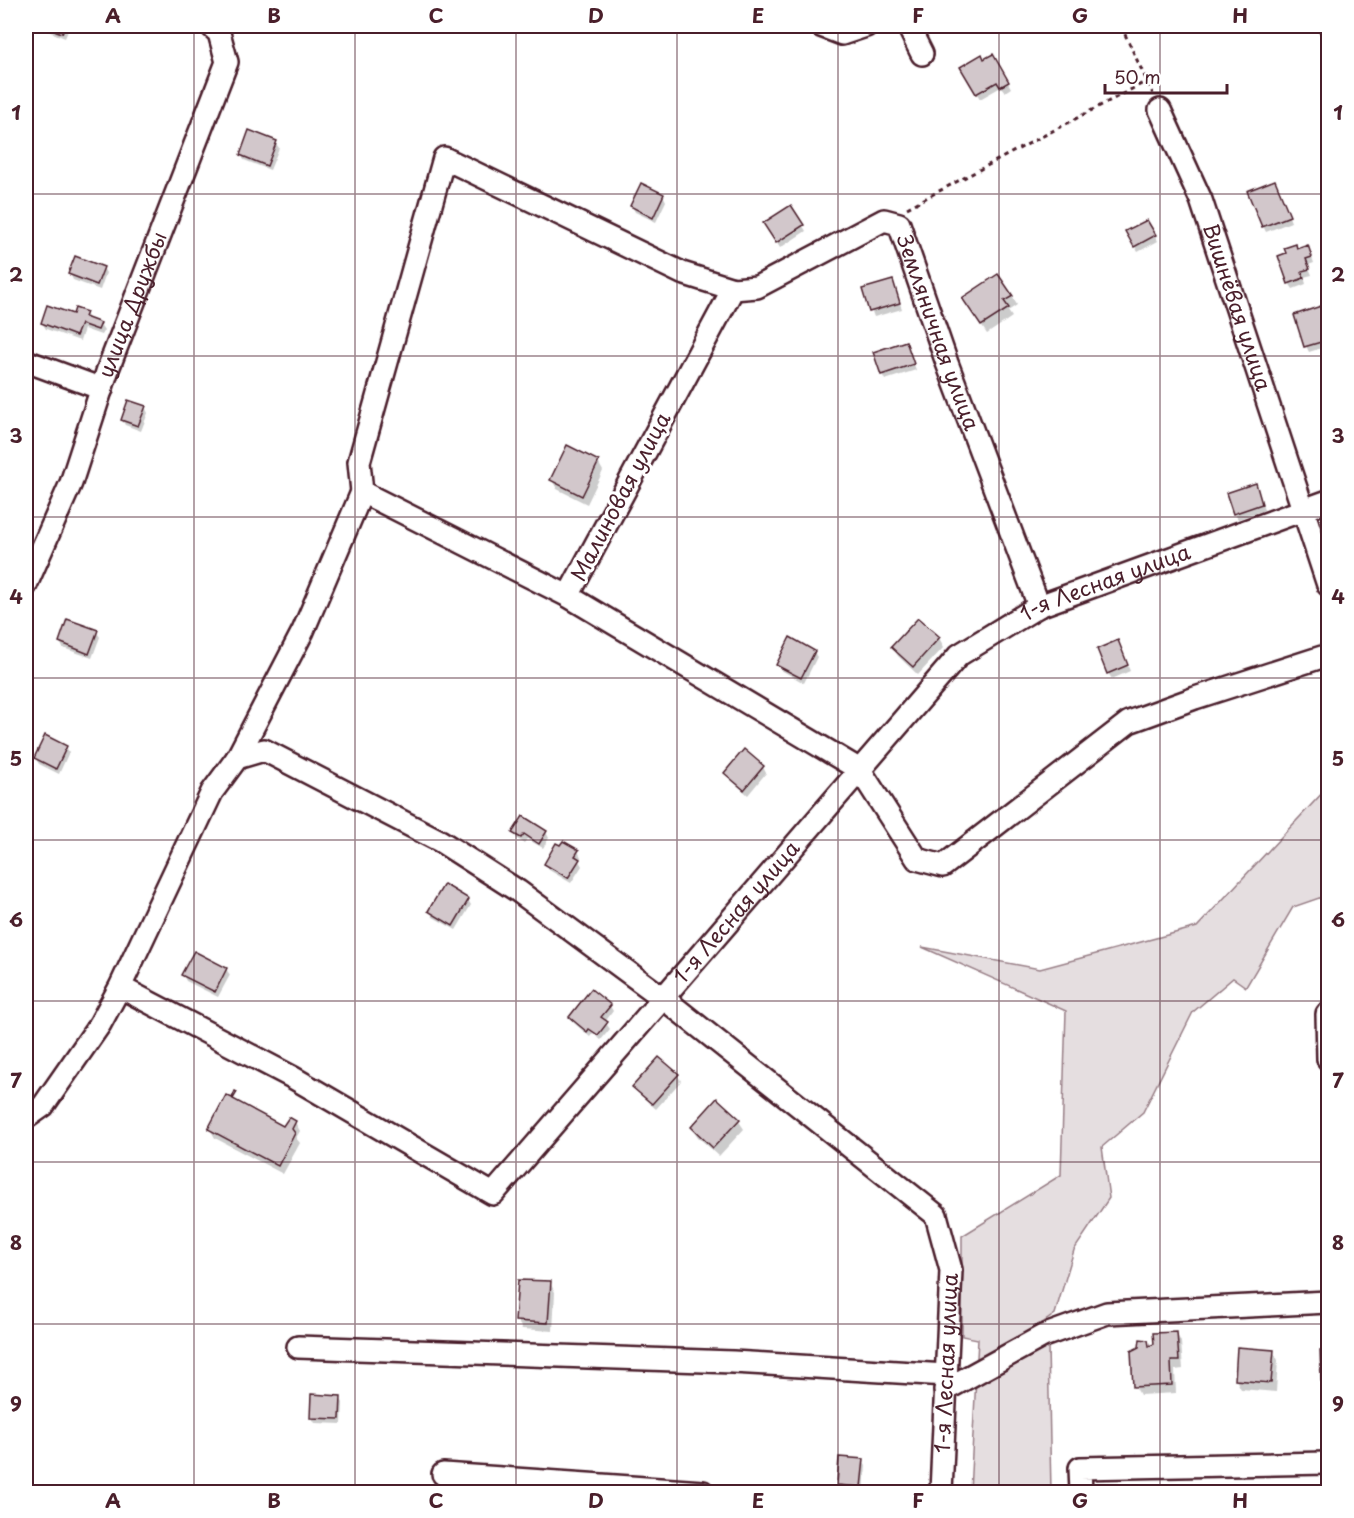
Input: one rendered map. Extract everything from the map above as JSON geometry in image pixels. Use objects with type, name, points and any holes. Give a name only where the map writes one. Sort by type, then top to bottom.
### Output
[{"type":"street","name":"улица Дружбы","points":[[26,585],[71,483],[102,389],[227,62],[219,33],[211,26]]},
{"type":"street","points":[[821,26],[842,34],[866,26]]},
{"type":"street","points":[[908,26],[921,54]]},
{"type":"street","name":"Вишнёвая улица","points":[[1160,110],[1202,200],[1329,585]]},
{"type":"street","name":"Земляничная улица","points":[[362,492],[360,462],[444,158],[682,273],[733,289],[757,287],[885,220],[899,224],[947,363],[1039,606]]},
{"type":"street","name":"Малиновая улица","points":[[733,289],[568,596],[860,770]]},
{"type":"street","points":[[26,361],[102,389]]},
{"type":"street","points":[[26,1118],[44,1106],[100,1024],[120,987],[212,792],[237,758],[303,630],[362,492],[568,596]]},
{"type":"street","name":"1-я Лесная улица","points":[[941,1492],[951,1270],[936,1215],[663,998],[959,655],[1039,606],[1329,501]]},
{"type":"street","points":[[860,770],[917,859],[944,866],[1129,722],[1195,698],[1329,656]]},
{"type":"street","points":[[120,987],[292,1077],[493,1194],[663,998],[518,891],[440,841],[264,750],[237,758]]},
{"type":"street","points":[[1327,1014],[1329,1059]]},
{"type":"street","points":[[298,1347],[733,1362],[945,1382],[1043,1336],[1107,1313],[1329,1302]]},
{"type":"street","points":[[1081,1492],[1080,1468],[1329,1463]]},
{"type":"street","points":[[443,1474],[703,1492]]},
{"type":"path","points":[[1120,26],[1160,110]]},
{"type":"path","points":[[885,220],[1147,81]]},
{"type":"shaded area","points":[[1328,787],[1328,895],[1293,907],[1246,987],[1233,978],[1193,1012],[1143,1112],[1102,1147],[1109,1198],[1074,1250],[1055,1314],[1007,1348],[1048,1347],[1051,1492],[970,1492],[978,1339],[962,1336],[962,1236],[1061,1175],[1066,1011],[922,947],[1040,969],[1197,927]]},
{"type":"building","points":[[43,26],[65,26],[62,33]]},
{"type":"building","points":[[1316,26],[1328,26],[1328,32],[1322,36]]},
{"type":"building","points":[[982,54],[984,59],[993,54],[1009,82],[1000,87],[997,82],[976,94],[960,67]]},
{"type":"building","points":[[249,130],[277,141],[267,166],[240,155]]},
{"type":"building","points":[[1275,180],[1290,216],[1262,227],[1247,191]]},
{"type":"building","points":[[641,183],[664,194],[653,218],[630,206]]},
{"type":"building","points":[[791,205],[804,225],[776,243],[763,223]]},
{"type":"building","points":[[1147,220],[1156,235],[1134,247],[1125,231]]},
{"type":"building","points":[[1296,244],[1297,249],[1308,245],[1312,257],[1306,259],[1310,269],[1302,271],[1304,278],[1288,284],[1278,256],[1286,253],[1284,248]]},
{"type":"building","points":[[75,256],[104,267],[97,285],[68,274]]},
{"type":"building","points":[[998,274],[1013,296],[1004,301],[1009,308],[981,326],[962,298]]},
{"type":"building","points":[[893,280],[900,303],[869,312],[862,289]]},
{"type":"building","points":[[47,305],[73,314],[75,308],[87,312],[85,317],[101,323],[98,330],[81,324],[76,336],[41,323]]},
{"type":"building","points":[[1321,306],[1328,331],[1328,340],[1304,347],[1294,315]]},
{"type":"building","points":[[906,341],[914,364],[881,375],[873,352]]},
{"type":"building","points":[[128,400],[146,406],[138,426],[121,420]]},
{"type":"building","points":[[567,445],[599,461],[582,496],[550,480]]},
{"type":"building","points":[[1256,483],[1262,504],[1233,514],[1226,493]]},
{"type":"building","points":[[918,618],[940,637],[913,667],[891,647]]},
{"type":"building","points":[[67,619],[98,630],[89,654],[59,642]]},
{"type":"building","points":[[790,637],[815,651],[801,678],[776,665]]},
{"type":"building","points":[[1118,640],[1128,665],[1107,674],[1097,649]]},
{"type":"building","points":[[45,735],[67,746],[56,769],[34,758]]},
{"type":"building","points":[[744,749],[764,766],[744,790],[724,773]]},
{"type":"building","points":[[523,816],[547,831],[539,844],[524,834],[521,838],[512,833]]},
{"type":"building","points":[[563,841],[579,850],[575,856],[580,859],[568,878],[544,864],[556,843],[560,845]]},
{"type":"building","points":[[444,884],[469,899],[453,926],[428,911]]},
{"type":"building","points":[[194,951],[227,968],[215,992],[181,975]]},
{"type":"building","points":[[591,989],[611,1005],[601,1017],[608,1022],[598,1035],[589,1029],[587,1032],[569,1017]]},
{"type":"building","points":[[659,1057],[679,1074],[652,1104],[632,1087]]},
{"type":"building","points":[[235,1091],[237,1092],[233,1099],[283,1126],[289,1117],[296,1121],[292,1129],[295,1133],[278,1166],[208,1129],[226,1095],[232,1098]]},
{"type":"building","points":[[717,1098],[740,1119],[713,1148],[691,1127]]},
{"type":"building","points":[[518,1280],[551,1281],[548,1323],[515,1321]]},
{"type":"building","points":[[1177,1332],[1179,1361],[1171,1361],[1172,1385],[1133,1387],[1131,1351],[1139,1347],[1140,1339],[1148,1340],[1149,1346],[1154,1344],[1153,1333]]},
{"type":"building","points":[[1237,1347],[1274,1350],[1271,1383],[1235,1380]]},
{"type":"building","points":[[1328,1349],[1328,1381],[1321,1381],[1320,1350]]},
{"type":"building","points":[[311,1394],[341,1396],[340,1419],[310,1418]]},
{"type":"building","points":[[839,1457],[864,1459],[861,1487],[837,1485]]}]
